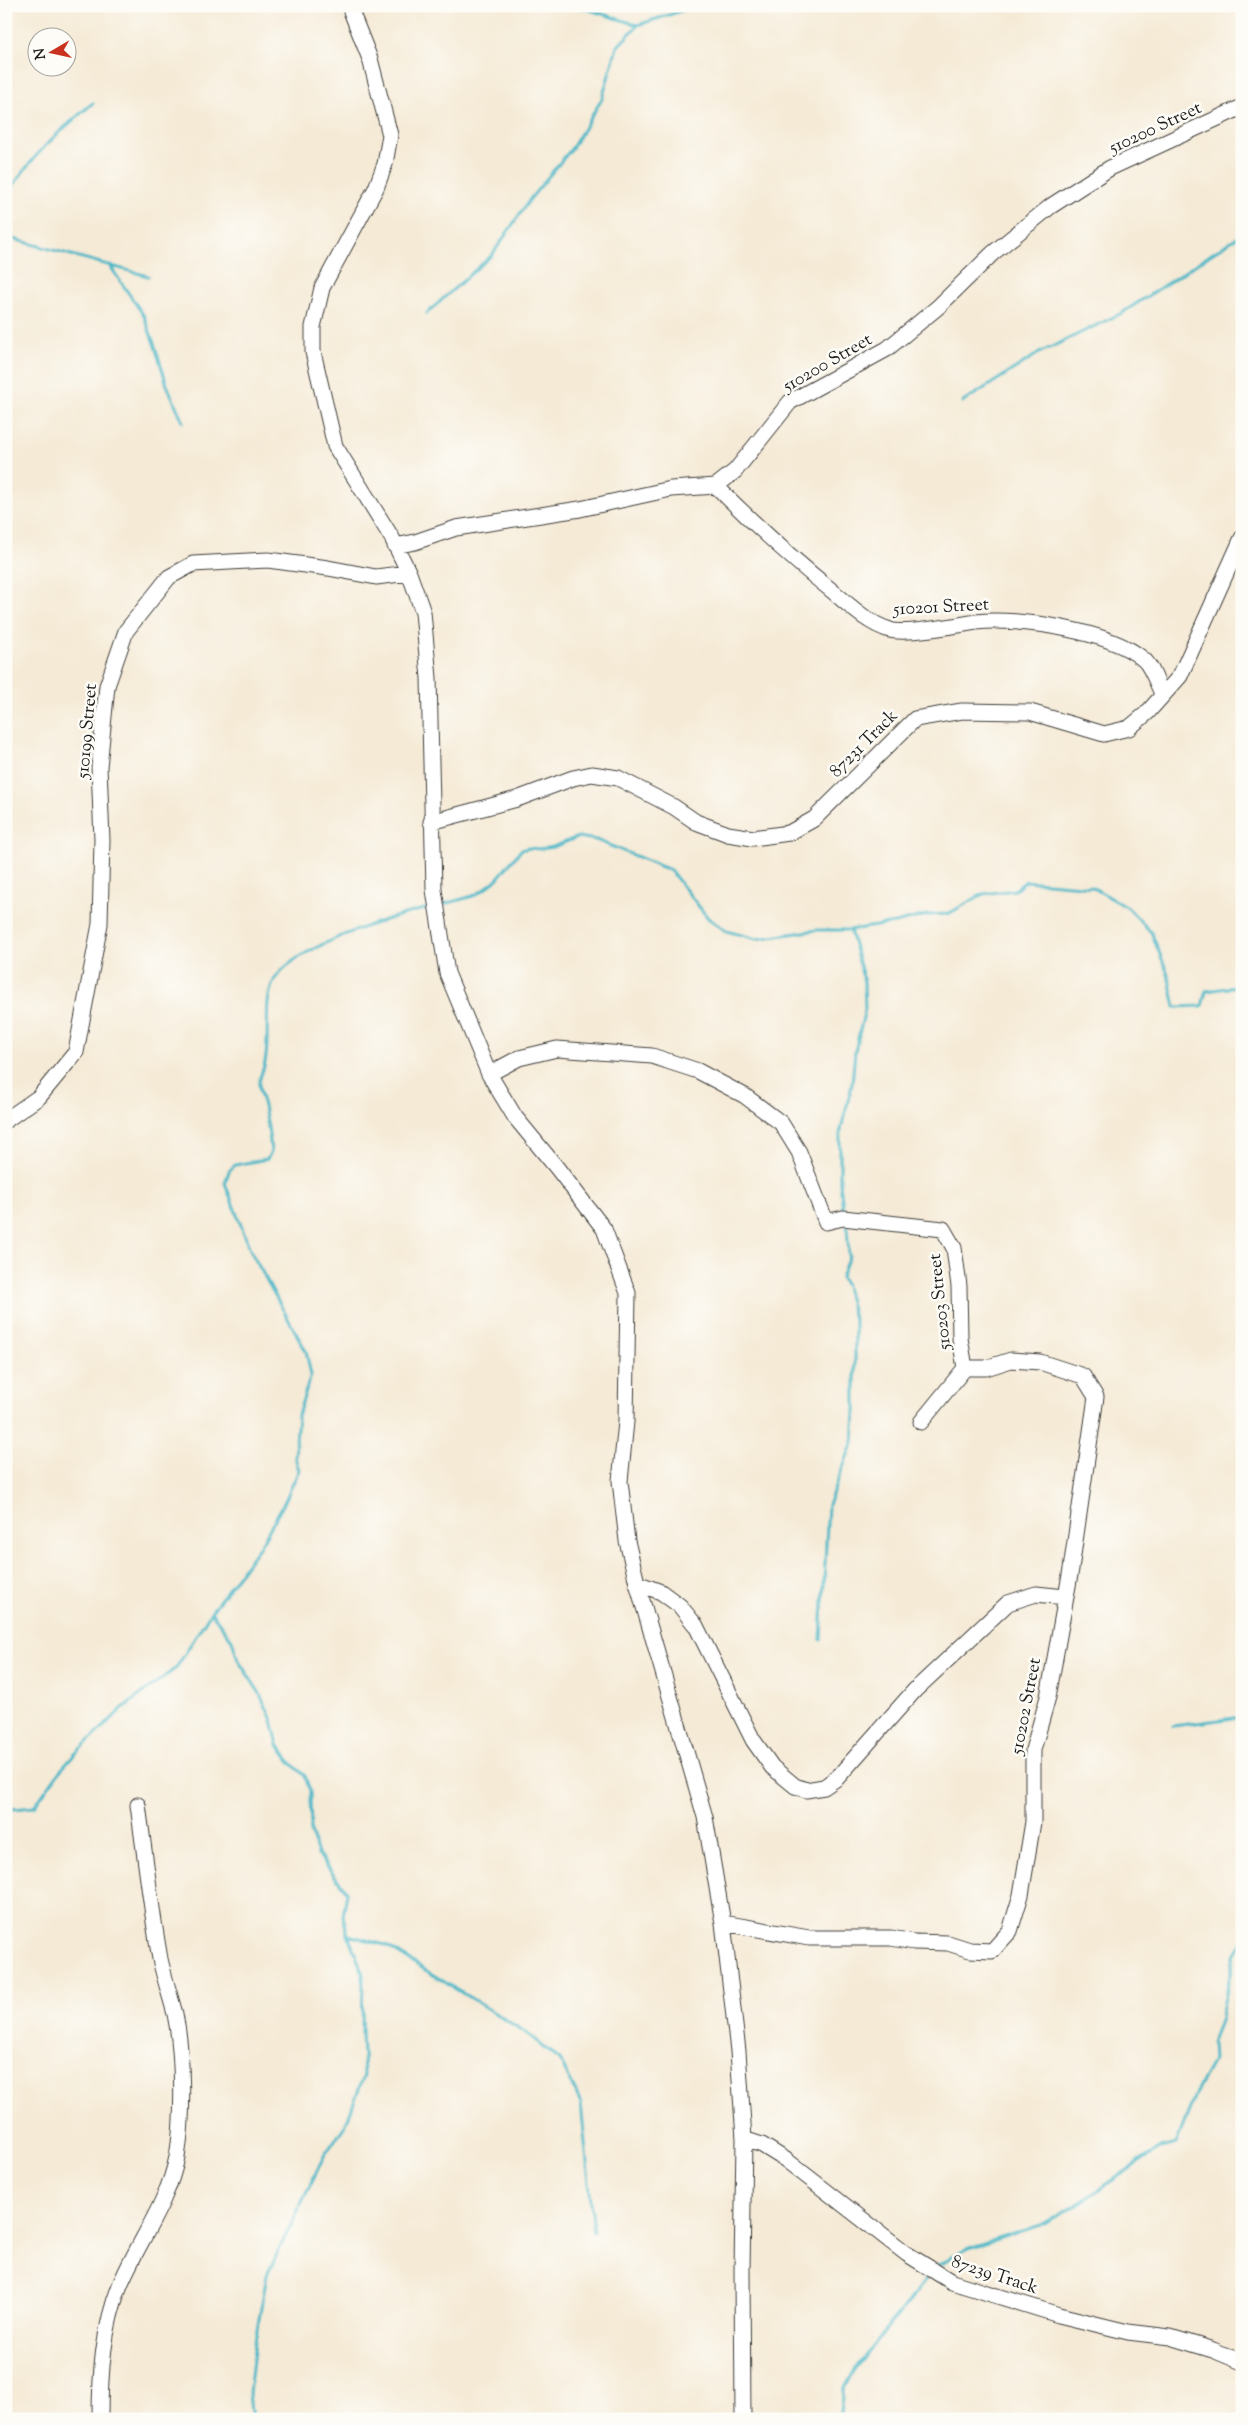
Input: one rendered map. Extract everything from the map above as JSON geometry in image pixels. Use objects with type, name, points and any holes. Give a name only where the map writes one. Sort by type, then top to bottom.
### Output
[{"type":"street","points":[[349,6],[370,59],[390,135],[386,164],[376,188],[322,288],[313,327],[313,352],[335,446],[410,573],[423,612],[427,659],[434,890],[447,973],[489,1074],[515,1117],[604,1229],[628,1293],[626,1422],[620,1481],[627,1541],[637,1583],[705,1817],[723,1923],[738,2051],[744,2139],[742,2271],[743,2419]]},
{"type":"street","name":"510200 Street","points":[[716,486],[735,471],[790,402],[887,349],[938,307],[993,253],[1051,206],[1110,168],[1242,107]]},
{"type":"street","points":[[395,546],[415,542],[456,528],[580,510],[671,489],[716,486]]},
{"type":"street","name":"510201 Street","points":[[716,486],[772,542],[865,617],[891,631],[924,629],[983,621],[1035,622],[1095,637],[1126,648],[1145,660],[1163,695]]},
{"type":"street","name":"87231 Track","points":[[431,822],[517,799],[573,778],[592,774],[618,778],[674,807],[696,822],[728,834],[753,838],[789,833],[814,819],[915,719],[962,712],[1030,712],[1104,734],[1129,728],[1180,676],[1242,538]]},
{"type":"street","name":"510199 Street","points":[[6,1120],[39,1097],[76,1052],[100,924],[102,840],[99,767],[107,686],[126,631],[169,577],[193,564],[268,560],[328,568],[376,578],[410,573]]},
{"type":"street","name":"510203 Street","points":[[489,1074],[519,1058],[557,1049],[595,1050],[652,1056],[698,1071],[745,1096],[781,1123],[799,1152],[826,1222],[843,1218],[942,1229],[954,1248],[959,1286],[960,1338],[965,1368],[921,1422]]},
{"type":"street","name":"510202 Street","points":[[723,1923],[809,1938],[891,1938],[914,1942],[948,1943],[970,1950],[992,1951],[1010,1931],[1021,1895],[1033,1822],[1033,1750],[1048,1697],[1096,1397],[1083,1376],[1040,1362],[1011,1360],[986,1368],[965,1368]]},
{"type":"street","points":[[637,1583],[661,1592],[680,1606],[696,1626],[753,1740],[772,1766],[795,1786],[806,1790],[824,1787],[837,1778],[915,1690],[1008,1603],[1036,1594],[1065,1597]]},
{"type":"street","points":[[100,2419],[100,2369],[109,2317],[120,2284],[165,2195],[176,2159],[180,2129],[181,2076],[175,2016],[160,1960],[138,1805]]},
{"type":"street","name":"87239 Track","points":[[744,2139],[762,2145],[786,2160],[907,2254],[952,2282],[1059,2315],[1128,2332],[1170,2337],[1213,2350],[1242,2362]]},
{"type":"waterway","points":[[577,6],[638,25]]},
{"type":"waterway","points":[[427,313],[492,255],[530,199],[572,148],[602,99],[617,47],[638,25],[696,6]]},
{"type":"waterway","points":[[6,197],[45,146],[93,103]]},
{"type":"waterway","points":[[963,402],[1039,353],[1122,313],[1242,234]]},
{"type":"waterway","points":[[6,237],[148,276]]},
{"type":"waterway","points":[[110,266],[144,316],[167,385],[183,422]]},
{"type":"waterway","points":[[441,905],[473,896],[485,889],[497,879],[521,850],[553,847],[578,837],[596,840],[670,870],[708,918],[726,931],[757,939],[817,930],[850,930],[895,923],[927,915],[948,914],[983,894],[1015,890],[1026,881],[1092,887],[1128,908],[1151,932],[1168,974],[1175,1007],[1202,1006],[1206,991],[1242,986]]},
{"type":"waterway","points":[[6,1805],[14,1809],[34,1807],[59,1772],[76,1753],[123,1708],[176,1668],[211,1612],[260,1546],[284,1503],[299,1470],[295,1457],[298,1415],[311,1375],[306,1351],[251,1252],[225,1183],[229,1171],[235,1165],[267,1159],[271,1152],[259,1084],[267,1052],[269,995],[277,976],[289,964],[306,953],[373,924],[433,907]]},
{"type":"waterway","points":[[843,1209],[840,1183],[840,1134],[852,1084],[855,1051],[865,1009],[864,981],[850,930]]},
{"type":"waterway","points":[[821,1640],[828,1505],[853,1442],[855,1413],[855,1323],[846,1286],[841,1277],[849,1256],[847,1227]]},
{"type":"waterway","points":[[211,1612],[232,1640],[238,1660],[259,1692],[272,1720],[278,1745],[291,1763],[305,1776],[310,1791],[311,1832],[318,1854],[347,1892],[343,1916],[363,1974],[362,2033],[364,2075],[346,2124],[324,2156],[267,2275],[255,2341],[249,2394],[252,2419]]},
{"type":"waterway","points":[[1173,1726],[1242,1717]]},
{"type":"waterway","points":[[348,1935],[385,1945],[525,2032],[560,2060],[581,2103],[594,2232]]},
{"type":"waterway","points":[[937,2265],[969,2248],[1041,2225],[1075,2206],[1160,2148],[1176,2144],[1198,2088],[1213,2061],[1212,2041],[1220,2021],[1234,1956],[1242,1942]]},
{"type":"waterway","points":[[840,2419],[844,2390],[857,2366],[926,2280]]}]
